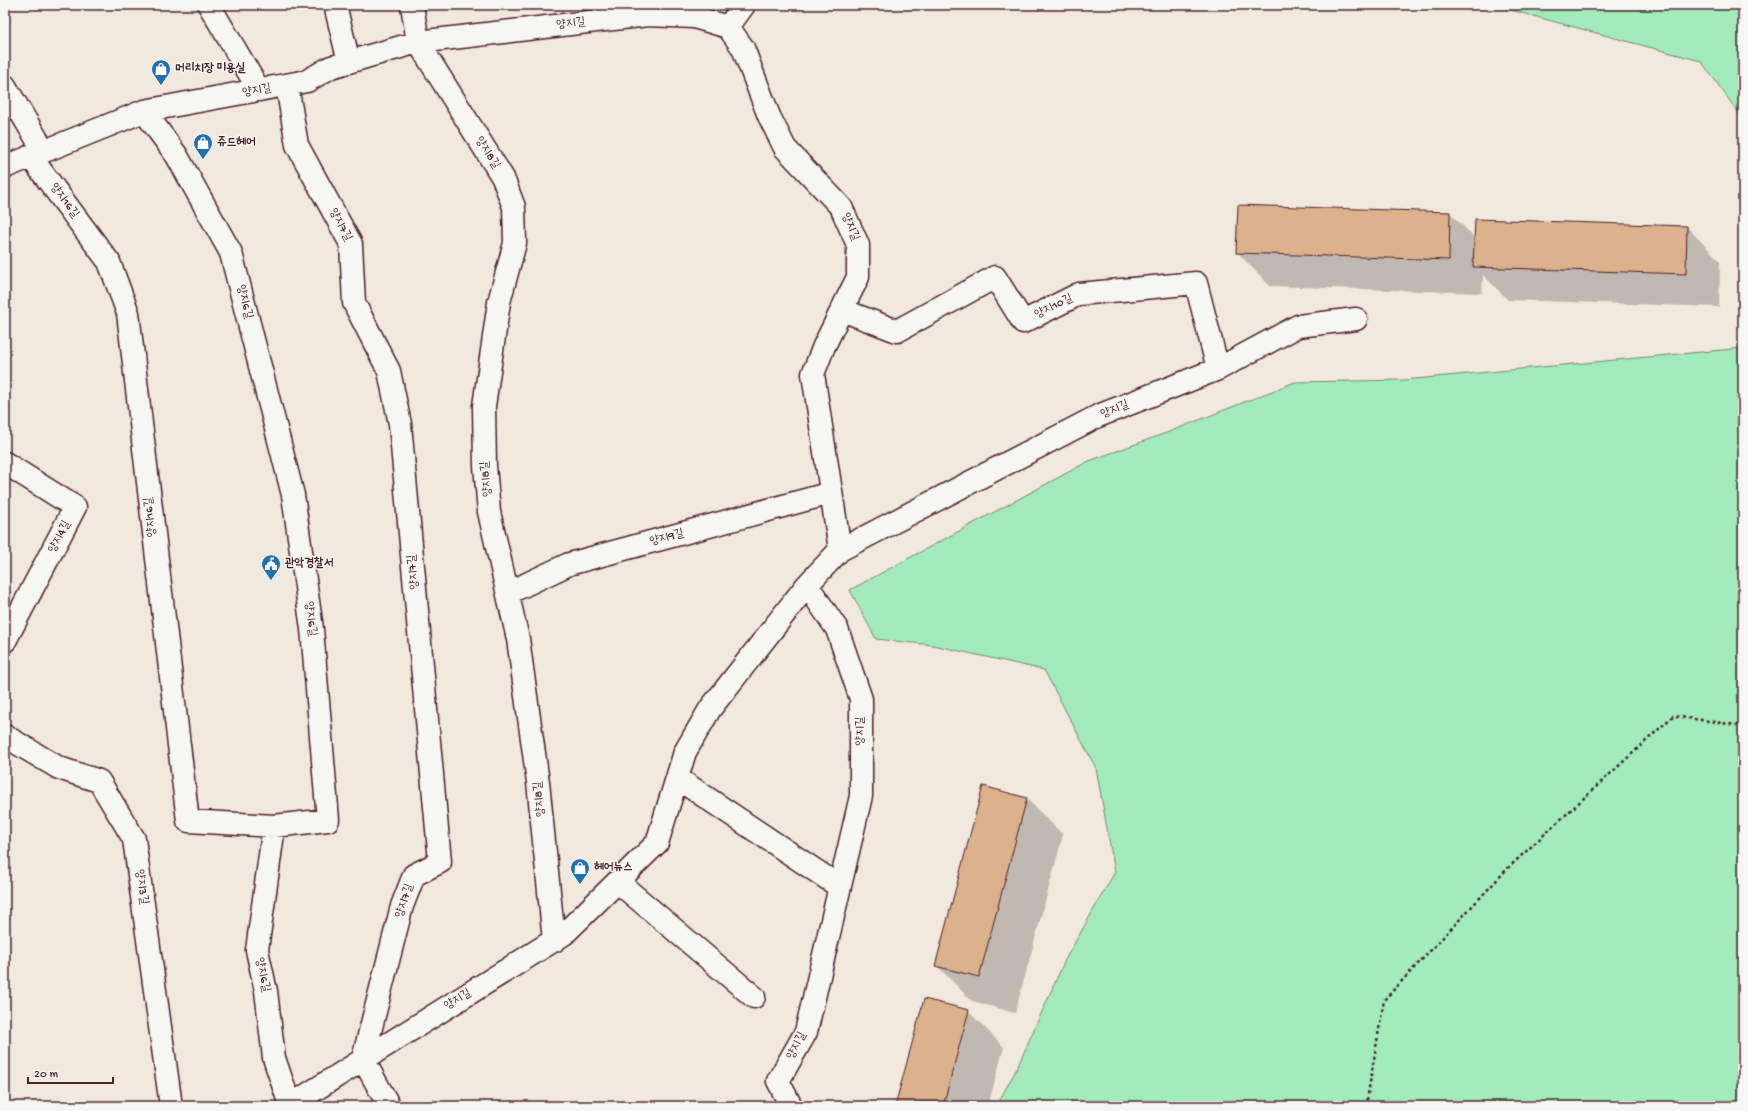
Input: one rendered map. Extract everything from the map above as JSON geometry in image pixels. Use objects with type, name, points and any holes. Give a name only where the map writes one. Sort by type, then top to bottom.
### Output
[{"type":"street","points":[[209,5],[260,90]]},
{"type":"street","points":[[335,5],[349,62]]},
{"type":"street","points":[[412,5],[418,42]]},
{"type":"street","points":[[728,27],[744,5]]},
{"type":"street","name":"양지길","points":[[5,167],[144,111],[306,81],[331,67],[418,42],[677,11],[728,27],[742,48],[769,116],[785,148],[841,207],[858,245],[858,277],[824,346],[813,374],[840,550]]},
{"type":"street","name":"양지8길","points":[[418,42],[503,178],[514,207],[515,243],[499,302],[484,406],[485,466],[489,512],[518,639],[538,782],[554,941]]},
{"type":"street","name":"양지7길","points":[[287,85],[297,145],[351,244],[354,303],[388,371],[400,424],[440,862],[414,875],[402,906],[363,1059]]},
{"type":"street","points":[[5,86],[37,154]]},
{"type":"street","name":"양지6길","points":[[144,111],[176,156],[232,253],[293,495],[312,629],[328,820],[274,826],[257,950],[266,991],[274,1058],[290,1106]]},
{"type":"street","name":"양지16길","points":[[37,154],[109,262],[128,313],[188,821],[274,826]]},
{"type":"street","name":"양지10길","points":[[842,310],[897,331],[995,276],[1023,322],[1079,294],[1196,283],[1218,369]]},
{"type":"street","name":"양지길","points":[[290,1106],[564,934],[657,843],[685,752],[710,709],[807,585],[840,550],[1098,416],[1218,369],[1298,326],[1356,319]]},
{"type":"street","name":"양지4길","points":[[5,463],[75,507],[5,641]]},
{"type":"street","name":"양지9길","points":[[508,593],[569,564],[831,493]]},
{"type":"street","name":"양지길","points":[[791,1106],[778,1081],[806,1032],[862,796],[861,698],[837,629],[807,585]]},
{"type":"street","name":"양지3길","points":[[5,736],[59,768],[99,781],[134,839],[171,1106]]},
{"type":"street","points":[[677,778],[840,887]]},
{"type":"street","points":[[618,882],[754,997]]},
{"type":"street","points":[[363,1059],[390,1106]]},
{"type":"path","points":[[1366,1106],[1384,1000],[1509,867],[1673,716],[1743,726]]},
{"type":"green space","points":[[1492,5],[1743,5],[1743,119],[1701,61]]},
{"type":"green space","points":[[1743,348],[1743,1106],[996,1106],[1016,1070],[1065,960],[1115,872],[1096,768],[1044,670],[933,645],[876,639],[850,590],[1089,461],[1169,432],[1295,382],[1404,380]]},
{"type":"building","points":[[1238,205],[1450,212],[1449,260],[1236,253]]},
{"type":"building","points":[[1475,219],[1687,226],[1686,274],[1473,267]]},
{"type":"building","points":[[983,786],[1027,798],[979,977],[935,966]]},
{"type":"building","points":[[924,999],[969,1010],[943,1106],[895,1106]]},
{"type":"place","name":"머리치장 미용실","points":[[161,86]]},
{"type":"place","name":"쥬드헤어","points":[[203,160]]},
{"type":"place","name":"관악경찰서","points":[[271,581]]},
{"type":"place","name":"헤어뉴스","points":[[580,885]]}]
